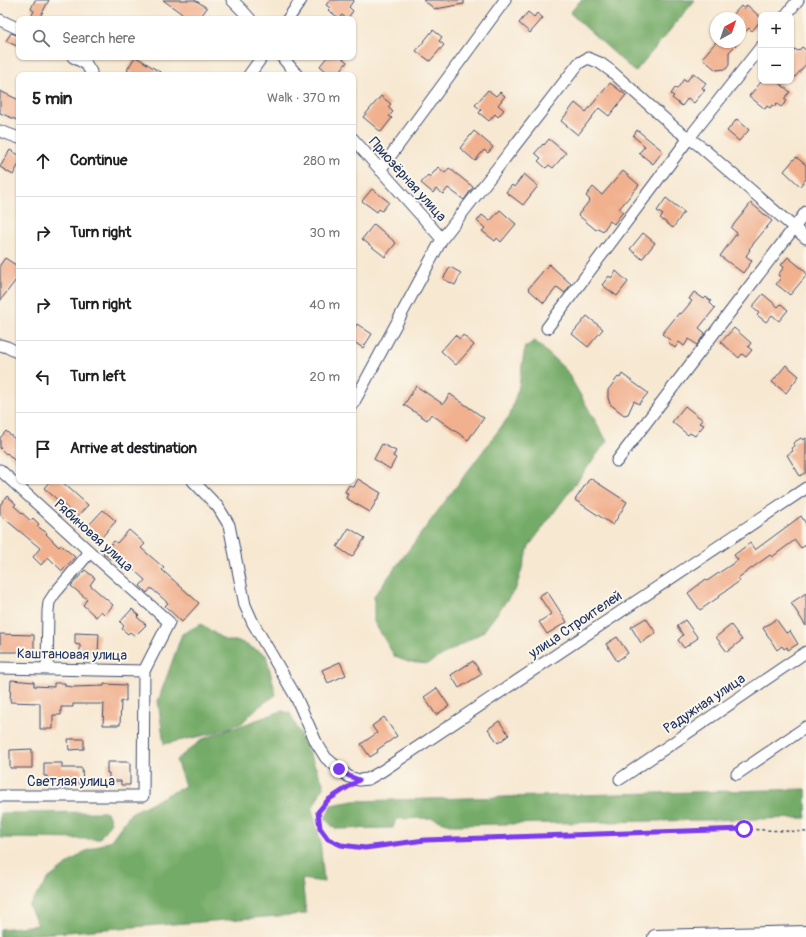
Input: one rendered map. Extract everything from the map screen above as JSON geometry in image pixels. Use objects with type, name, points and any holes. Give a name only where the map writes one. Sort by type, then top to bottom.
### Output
[{"type":"main road","points":[[655,937],[806,933]]},
{"type":"street","points":[[232,0],[247,16]]},
{"type":"street","points":[[290,16],[301,0]]},
{"type":"street","points":[[380,170],[505,0]]},
{"type":"street","points":[[788,12],[798,0]]},
{"type":"street","points":[[0,20],[16,28]]},
{"type":"street","points":[[547,328],[689,138],[760,48]]},
{"type":"street","points":[[356,398],[442,239],[579,63],[588,58],[600,62],[611,71],[676,129],[700,146],[806,238]]},
{"type":"street","points":[[79,60],[86,64],[91,72]]},
{"type":"street","points":[[251,72],[260,60]]},
{"type":"street","points":[[284,60],[294,72]]},
{"type":"street","points":[[0,131],[16,137]]},
{"type":"street","name":"Приозёрная улица","points":[[356,142],[442,239]]},
{"type":"street","points":[[617,460],[806,212]]},
{"type":"street","points":[[0,345],[16,350]]},
{"type":"street","name":"Рябиновая улица","points":[[0,470],[169,622],[144,670]]},
{"type":"street","points":[[196,484],[218,507],[229,525],[245,605],[253,623],[296,697],[316,742],[326,758],[349,776],[359,780]]},
{"type":"street","name":"улица Строителей","points":[[359,780],[368,779],[382,771],[806,488]]},
{"type":"street","points":[[47,669],[49,602],[90,552]]},
{"type":"street","name":"Радужная улица","points":[[620,779],[806,652]]},
{"type":"street","name":"Каштановая улица","points":[[0,668],[144,670]]},
{"type":"street","name":"Светлая улица","points":[[0,796],[143,796],[144,670]]},
{"type":"street","points":[[737,774],[806,727]]},
{"type":"path","points":[[359,780],[328,800],[318,812],[320,828],[328,839],[341,845],[365,848],[425,840],[737,829],[806,832]]},
{"type":"green space","points":[[581,0],[695,0],[635,72],[570,13]]},
{"type":"green space","points":[[535,341],[566,370],[607,441],[529,546],[516,588],[483,632],[427,664],[408,662],[395,657],[374,622],[374,596],[510,415],[519,385],[525,347]]},
{"type":"green space","points":[[201,624],[226,641],[239,641],[266,655],[276,695],[258,707],[242,723],[215,733],[164,744],[158,701],[182,634]]},
{"type":"green space","points":[[282,711],[290,713],[324,785],[312,809],[320,840],[324,882],[302,879],[306,914],[0,937],[0,929],[38,925],[29,906],[48,879],[82,853],[111,840],[131,813],[185,786],[176,760],[203,739]]},
{"type":"green space","points":[[806,789],[806,818],[453,825],[432,818],[396,819],[393,828],[335,829],[325,819],[331,805],[354,801]]},
{"type":"green space","points":[[107,812],[111,822],[99,839],[0,838],[0,813]]},
{"type":"building","points":[[35,0],[49,0],[41,16],[32,16],[34,11],[31,9]]},
{"type":"building","points":[[163,0],[195,0],[207,8],[201,16],[185,16]]},
{"type":"building","points":[[330,0],[354,0],[349,7],[353,11],[349,16],[336,16],[328,10],[330,8],[326,5]]},
{"type":"building","points":[[423,0],[464,0],[464,4],[435,9]]},
{"type":"building","points":[[747,5],[758,15],[758,24],[752,31],[749,28],[746,31],[746,12],[736,12],[741,6],[744,9]]},
{"type":"building","points":[[528,12],[534,17],[537,13],[543,18],[530,33],[519,23]]},
{"type":"building","points":[[433,30],[442,37],[439,41],[444,45],[430,61],[416,51]]},
{"type":"building","points":[[11,33],[16,35],[16,46],[6,41]]},
{"type":"building","points":[[802,47],[806,50],[806,64],[794,78],[794,50],[795,49],[798,51]]},
{"type":"building","points":[[711,48],[733,48],[729,52],[729,65],[726,69],[716,70],[702,58]]},
{"type":"building","points":[[133,60],[141,60],[160,72],[130,72],[127,70]]},
{"type":"building","points":[[325,60],[345,60],[347,62],[339,72],[327,72],[320,66]]},
{"type":"building","points":[[693,73],[706,83],[702,88],[705,90],[694,103],[688,98],[682,106],[672,98],[674,96],[671,94],[675,88],[677,89],[684,79],[687,81]]},
{"type":"building","points":[[610,83],[626,95],[609,116],[599,108],[578,135],[561,121],[575,103],[586,112]]},
{"type":"building","points":[[759,84],[781,84],[790,92],[784,99],[787,101],[781,107],[777,104],[774,107],[772,105],[770,108],[767,106],[765,109],[749,96]]},
{"type":"building","points":[[488,90],[496,96],[500,92],[505,96],[498,105],[504,110],[498,117],[495,114],[489,121],[479,113],[481,110],[475,105]]},
{"type":"building","points":[[0,91],[16,99],[16,120],[0,113]]},
{"type":"building","points":[[381,96],[391,104],[388,107],[393,112],[389,116],[392,118],[381,132],[363,117]]},
{"type":"building","points":[[737,119],[749,130],[739,141],[727,131]]},
{"type":"building","points":[[637,130],[663,151],[653,164],[639,153],[645,146],[633,136]]},
{"type":"building","points":[[474,131],[493,147],[488,153],[484,150],[475,161],[460,148]]},
{"type":"building","points":[[549,139],[566,153],[553,168],[549,165],[546,168],[538,161],[541,158],[535,153]]},
{"type":"building","points":[[10,150],[16,153],[16,170],[13,175],[0,167]]},
{"type":"building","points":[[796,157],[806,165],[806,179],[800,186],[784,171]]},
{"type":"building","points":[[438,167],[445,173],[449,168],[473,187],[464,200],[448,188],[443,194],[436,189],[433,193],[421,183],[428,175],[430,177]]},
{"type":"building","points":[[623,171],[639,185],[619,209],[623,212],[614,224],[610,221],[603,231],[598,228],[596,230],[578,215],[590,200],[586,196],[593,187],[602,195]]},
{"type":"building","points":[[524,174],[538,186],[523,205],[506,192],[512,185],[514,187]]},
{"type":"building","points":[[372,189],[389,202],[382,211],[379,209],[377,212],[362,201]]},
{"type":"building","points":[[666,198],[684,212],[673,228],[660,218],[663,215],[657,211]]},
{"type":"building","points":[[751,203],[772,221],[749,249],[750,250],[746,256],[752,261],[743,273],[720,256],[737,233],[731,228]]},
{"type":"building","points":[[500,210],[516,224],[501,242],[497,238],[495,241],[482,231],[485,228],[477,221],[482,215],[490,221]]},
{"type":"building","points":[[374,224],[396,243],[385,257],[362,239]]},
{"type":"building","points":[[643,233],[655,243],[642,259],[630,249]]},
{"type":"building","points":[[788,257],[806,272],[806,276],[790,295],[776,284],[781,278],[778,275],[784,267],[781,265]]},
{"type":"building","points":[[5,258],[16,265],[16,280],[0,301],[0,265]]},
{"type":"building","points":[[549,264],[571,284],[565,293],[557,287],[544,303],[528,289]]},
{"type":"building","points":[[450,267],[461,273],[455,285],[443,279]]},
{"type":"building","points":[[616,271],[628,282],[617,296],[602,285],[609,276],[611,278]]},
{"type":"building","points":[[694,292],[704,299],[706,297],[711,301],[710,303],[715,308],[699,328],[705,333],[697,345],[689,339],[684,346],[679,342],[675,348],[668,342],[670,340],[662,334],[679,313],[681,314],[692,301],[689,299]]},
{"type":"building","points":[[763,294],[778,307],[781,304],[788,310],[779,321],[772,315],[766,322],[757,315],[759,313],[752,307]]},
{"type":"building","points":[[587,316],[603,329],[588,347],[572,334]]},
{"type":"building","points":[[357,324],[372,334],[363,348],[356,343]]},
{"type":"building","points":[[734,328],[751,343],[748,347],[752,350],[746,357],[742,354],[739,358],[721,342]]},
{"type":"building","points":[[455,335],[460,339],[463,335],[474,345],[456,365],[441,351]]},
{"type":"building","points":[[786,365],[799,376],[786,393],[772,382]]},
{"type":"building","points":[[622,374],[648,393],[639,404],[634,401],[628,414],[624,415],[610,404],[608,398],[608,390]]},
{"type":"building","points":[[416,386],[443,404],[450,394],[484,418],[468,440],[431,414],[427,420],[404,405]]},
{"type":"building","points":[[685,406],[703,420],[700,423],[704,425],[695,436],[690,433],[688,435],[672,422]]},
{"type":"building","points":[[6,431],[16,440],[16,462],[0,448],[0,438]]},
{"type":"building","points":[[801,438],[803,440],[806,438],[806,472],[800,476],[787,455],[793,451],[791,448],[795,446],[793,443]]},
{"type":"building","points":[[382,444],[396,451],[393,456],[396,458],[390,469],[374,459]]},
{"type":"building","points":[[590,478],[627,502],[613,525],[575,500]]},
{"type":"building","points":[[358,479],[381,493],[370,512],[346,498],[348,494],[345,492],[349,485],[354,487]]},
{"type":"building","points":[[47,484],[64,484],[88,505],[77,517],[44,488]]},
{"type":"building","points":[[7,496],[16,504],[14,506],[31,521],[33,518],[39,524],[37,526],[47,533],[46,534],[59,547],[61,545],[75,557],[62,571],[48,557],[41,565],[33,557],[40,548],[0,515],[0,505]]},
{"type":"building","points":[[103,510],[116,521],[101,538],[88,526]]},
{"type":"building","points":[[801,516],[806,524],[806,545],[801,548],[795,540],[772,557],[770,555],[738,578],[740,581],[700,610],[688,593],[706,579],[707,581],[738,560],[734,555],[750,543],[755,550]]},
{"type":"building","points":[[349,528],[365,538],[352,557],[337,547]]},
{"type":"building","points":[[129,530],[145,544],[141,548],[164,568],[162,570],[199,603],[182,622],[165,606],[168,603],[151,588],[147,593],[140,586],[145,580],[127,564],[126,565],[122,561],[120,564],[112,557],[110,559],[103,553],[114,541],[117,543]]},
{"type":"building","points":[[85,570],[95,578],[90,585],[113,605],[105,615],[101,611],[96,617],[83,605],[87,599],[71,586]]},
{"type":"building","points":[[547,591],[567,622],[547,634],[539,622],[551,614],[539,596]]},
{"type":"building","points":[[806,593],[806,626],[791,603]]},
{"type":"building","points":[[132,609],[139,615],[137,617],[146,625],[135,636],[130,632],[128,634],[122,629],[124,626],[120,622]]},
{"type":"building","points":[[646,618],[656,633],[641,643],[631,627]]},
{"type":"building","points":[[776,619],[786,633],[790,631],[798,644],[788,650],[787,647],[784,649],[782,646],[777,650],[763,628]]},
{"type":"building","points":[[685,620],[698,638],[684,648],[678,640],[683,635],[677,626]]},
{"type":"building","points":[[731,625],[742,640],[727,652],[716,637]]},
{"type":"building","points":[[75,633],[99,634],[98,654],[80,653],[80,645],[75,644]]},
{"type":"building","points":[[0,634],[34,635],[34,652],[0,652]]},
{"type":"building","points":[[617,637],[628,653],[617,661],[606,644]]},
{"type":"building","points":[[473,661],[482,674],[459,688],[451,675]]},
{"type":"building","points":[[340,662],[346,675],[328,683],[322,670]]},
{"type":"building","points":[[11,680],[34,682],[34,686],[54,687],[54,683],[65,683],[65,686],[73,687],[104,686],[104,684],[126,685],[126,701],[121,701],[120,725],[103,725],[104,704],[73,704],[73,707],[61,707],[61,715],[53,715],[53,729],[40,729],[40,703],[10,702]]},
{"type":"building","points":[[437,688],[449,706],[436,715],[424,697]]},
{"type":"building","points":[[384,717],[397,736],[377,750],[378,752],[370,757],[361,744],[377,733],[372,726]]},
{"type":"building","points":[[499,721],[509,735],[498,743],[488,729]]},
{"type":"building","points":[[68,739],[84,739],[84,749],[69,750]]},
{"type":"building","points":[[32,749],[32,768],[10,768],[10,750]]},
{"type":"building","points":[[107,762],[130,762],[130,785],[121,785],[121,781],[109,781]]},
{"type":"building","points":[[44,763],[62,763],[62,768],[82,768],[83,783],[67,783],[67,781],[47,780],[47,776],[44,776]]},
{"type":"route","points":[[339,769],[349,776],[359,780],[328,800],[318,812],[320,828],[328,839],[341,845],[365,848],[425,840],[744,829]]}]
